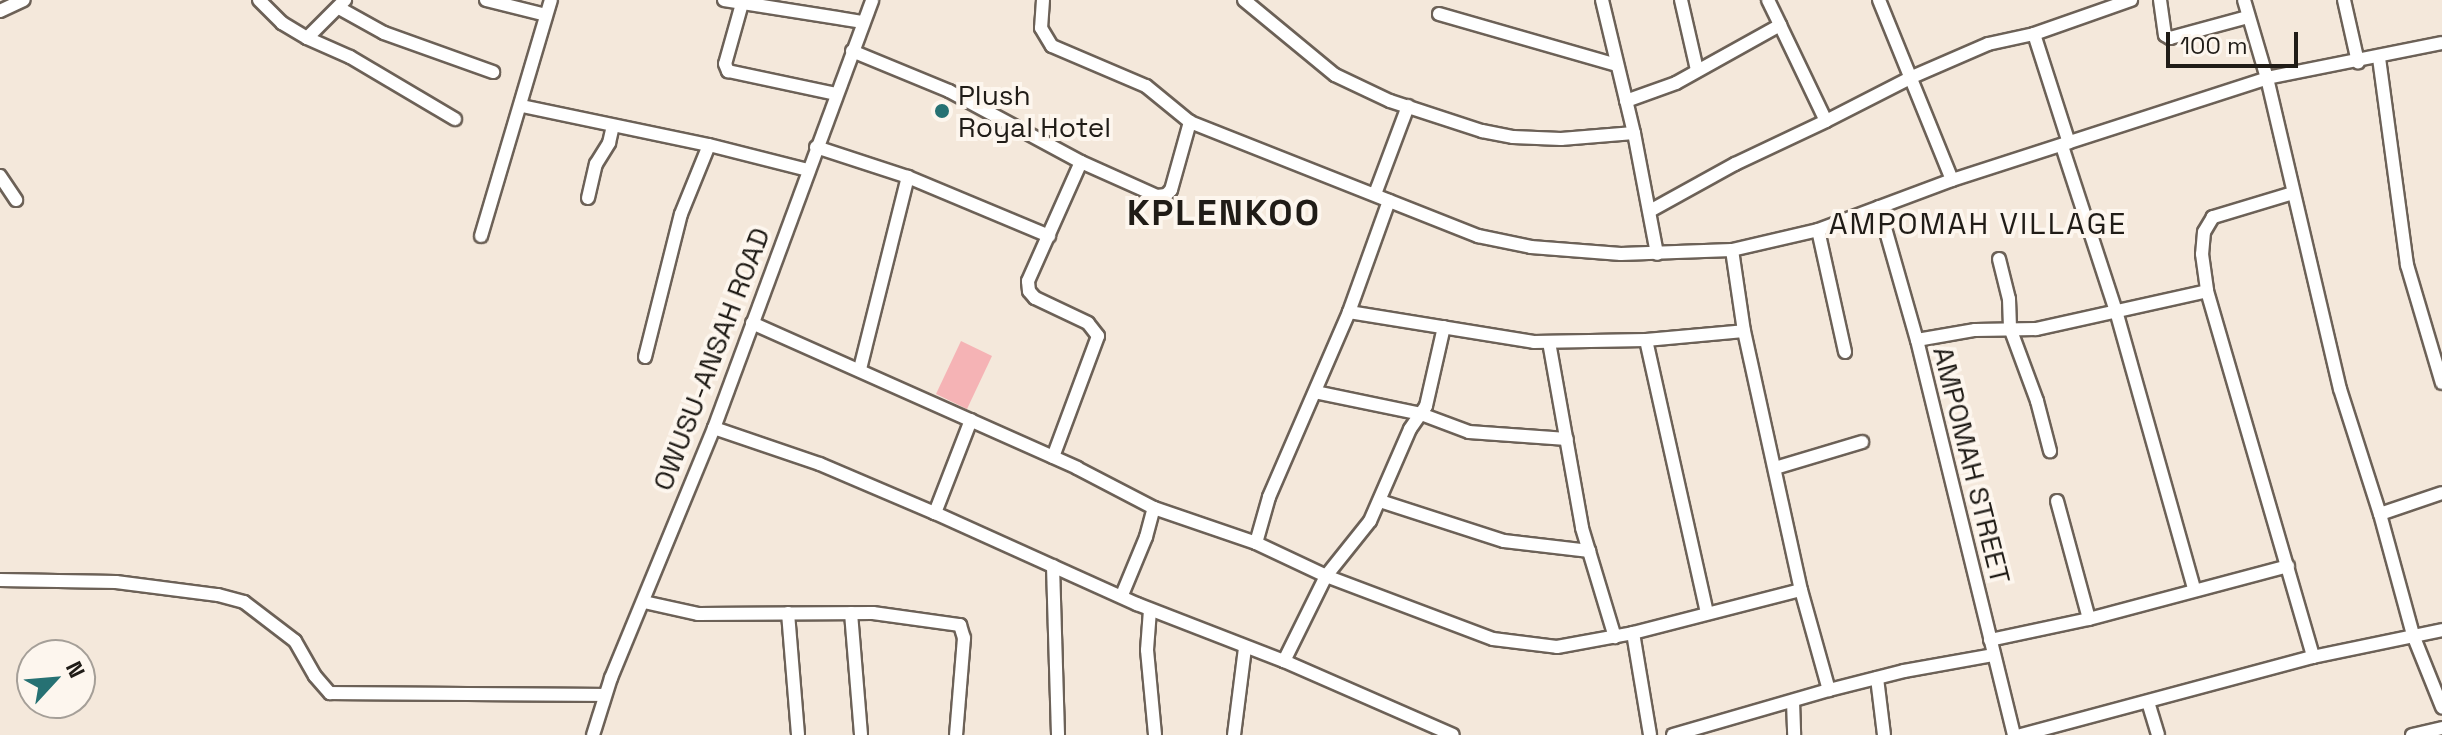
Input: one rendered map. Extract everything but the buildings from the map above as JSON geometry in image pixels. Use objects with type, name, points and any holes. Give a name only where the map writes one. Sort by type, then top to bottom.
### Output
[{"type":"street","points":[[0,11],[24,0]]},
{"type":"street","points":[[259,0],[282,23],[350,57],[455,119]]},
{"type":"street","points":[[486,0],[546,15]]},
{"type":"street","points":[[481,236],[551,0]]},
{"type":"street","points":[[724,0],[863,22]]},
{"type":"street","name":"OWUSU-ANSAH ROAD","points":[[593,735],[605,695],[714,428],[872,0]]},
{"type":"street","points":[[1043,0],[1041,28],[1052,46],[1146,86],[1190,122],[1499,242],[1657,254],[1732,250],[1818,230],[1952,180],[2267,78],[2442,43]]},
{"type":"street","points":[[1244,0],[1335,75],[1365,91],[1408,106],[1482,131],[1513,137],[1561,139],[1634,133]]},
{"type":"street","points":[[1602,0],[1634,133],[1657,254]]},
{"type":"street","points":[[1681,0],[1697,70]]},
{"type":"street","points":[[1768,0],[1826,121]]},
{"type":"street","points":[[1879,0],[1952,180]]},
{"type":"street","points":[[1650,211],[1735,164],[1912,77],[1988,44],[2034,34],[2131,0]]},
{"type":"street","points":[[2160,0],[2165,35],[2170,38],[2248,17]]},
{"type":"street","points":[[2244,0],[2267,78],[2340,389],[2380,514],[2413,635],[2442,707]]},
{"type":"street","points":[[2344,0],[2358,62]]},
{"type":"street","points":[[743,1],[725,64],[728,71],[836,94]]},
{"type":"street","points":[[307,38],[342,4],[384,33],[493,72]]},
{"type":"street","points":[[1439,14],[1617,65]]},
{"type":"street","points":[[1626,101],[1676,83],[1780,25]]},
{"type":"street","points":[[2034,34],[2194,589]]},
{"type":"street","points":[[852,51],[949,91],[1081,162],[1157,196],[1166,195],[1171,190],[1190,122]]},
{"type":"street","points":[[2379,58],[2407,265],[2442,383]]},
{"type":"street","points":[[522,106],[709,145],[808,170]]},
{"type":"street","points":[[1375,194],[1408,106]]},
{"type":"street","points":[[588,198],[596,164],[609,143],[613,126]]},
{"type":"street","points":[[645,357],[681,214],[709,145]]},
{"type":"street","points":[[816,147],[908,177],[1049,236]]},
{"type":"street","points":[[1053,457],[1098,336],[1088,323],[1035,298],[1029,291],[1028,281],[1081,162]]},
{"type":"street","points":[[0,176],[16,200]]},
{"type":"street","points":[[860,369],[908,177]]},
{"type":"street","points":[[2293,193],[2209,220],[2204,232],[2202,254],[2207,291],[2313,657]]},
{"type":"street","points":[[1256,543],[1269,497],[1349,312],[1389,201]]},
{"type":"street","name":"AMPOMAH STREET","points":[[1879,207],[1917,340],[2014,735]]},
{"type":"street","points":[[1818,230],[1845,352]]},
{"type":"street","points":[[1732,250],[1744,331],[1801,590],[1829,690]]},
{"type":"street","points":[[1999,259],[2009,299],[2010,328],[2040,411],[2050,451]]},
{"type":"street","points":[[1917,340],[1944,334],[2010,328],[2036,329],[2207,291]]},
{"type":"street","points":[[1349,312],[1549,342],[1646,340],[1744,331]]},
{"type":"street","points":[[752,323],[1053,457],[1154,508],[1256,543],[1326,576],[1493,639],[1557,647],[1633,633],[1801,590]]},
{"type":"street","points":[[1284,661],[1326,576],[1370,521],[1380,501],[1431,388],[1444,327]]},
{"type":"street","points":[[1646,340],[1707,613]]},
{"type":"street","points":[[1549,342],[1589,551],[1615,637]]},
{"type":"street","points":[[1315,392],[1421,414],[1469,432],[1567,439]]},
{"type":"street","points":[[935,513],[971,420]]},
{"type":"street","points":[[714,428],[820,464],[1150,610],[1284,661],[1453,735]]},
{"type":"street","points":[[1775,468],[1862,442]]},
{"type":"street","points":[[2380,514],[2442,493]]},
{"type":"street","points":[[1380,501],[1504,541],[1589,551]]},
{"type":"street","points":[[2057,501],[2089,619]]},
{"type":"street","points":[[1122,595],[1146,537],[1154,508]]},
{"type":"street","points":[[1053,566],[1058,735]]},
{"type":"street","points":[[1990,640],[2089,619],[2288,566]]},
{"type":"street","points":[[0,580],[116,582],[218,595],[244,602],[295,641],[315,676],[330,693],[605,695]]},
{"type":"street","points":[[644,602],[698,614],[851,613],[922,617],[960,625],[964,638],[956,735]]},
{"type":"street","points":[[1150,610],[1147,650],[1155,735]]},
{"type":"street","points":[[788,613],[798,735]]},
{"type":"street","points":[[851,613],[861,735]]},
{"type":"street","points":[[2021,735],[2313,657],[2442,630]]},
{"type":"street","points":[[1633,633],[1650,735]]},
{"type":"street","points":[[1234,735],[1245,648]]},
{"type":"street","points":[[1673,735],[1700,732],[1829,690],[1877,678],[1993,655]]},
{"type":"street","points":[[1877,678],[1884,735]]},
{"type":"street","points":[[1793,701],[1794,735]]},
{"type":"street","points":[[2148,702],[2158,735]]},
{"type":"street","points":[[2413,735],[2442,728]]},
{"type":"shaded area","points":[[961,341],[992,356],[967,409],[936,394]]},
{"type":"place","name":"Plush Royal Hotel","points":[[942,111]]},
{"type":"district","name":"KPLENKOO","points":[[1224,214]]},
{"type":"district","name":"AMPOMAH VILLAGE","points":[[1978,224]]}]
